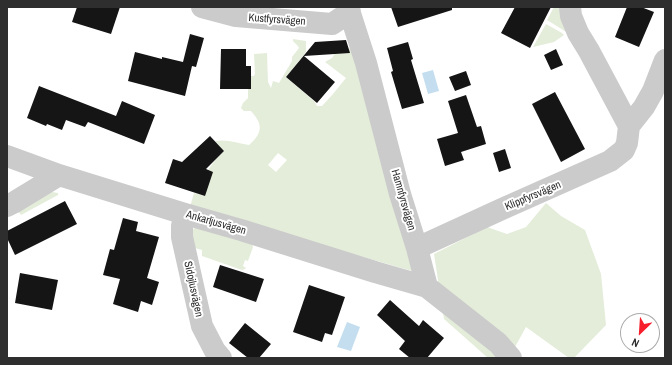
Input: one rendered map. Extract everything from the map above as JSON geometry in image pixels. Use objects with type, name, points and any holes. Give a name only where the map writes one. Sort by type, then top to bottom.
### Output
[{"type":"street","name":"Kustfyrsvägen","points":[[202,7],[236,16],[332,24],[349,10]]},
{"type":"street","points":[[570,7],[571,16],[578,33],[629,126]]},
{"type":"street","name":"Hamnfyrsvägen","points":[[349,10],[366,63],[400,194],[417,248],[427,287]]},
{"type":"street","name":"Klippfyrsvägen","points":[[417,248],[502,208],[610,161],[624,150],[628,139],[629,126],[644,107],[653,91],[665,60]]},
{"type":"street","name":"Ankarljusvägen","points":[[7,156],[59,175],[427,287]]},
{"type":"street","points":[[7,206],[13,204],[59,175]]},
{"type":"street","name":"Sidojlusvägen","points":[[185,214],[182,226],[182,237],[197,309],[202,326],[215,351],[221,358]]},
{"type":"street","points":[[427,287],[498,342],[511,358]]},
{"type":"green space","points":[[554,7],[565,7],[568,33],[547,20]]},
{"type":"green space","points":[[546,24],[564,35],[554,42],[533,47]]},
{"type":"green space","points":[[293,39],[306,41],[306,52],[286,77],[315,102],[317,106],[322,106],[346,78],[325,62],[332,58],[336,52],[351,48],[382,155],[412,271],[190,207],[194,193],[205,196],[208,170],[224,151],[215,141],[228,141],[249,145],[254,141],[259,132],[260,128],[258,120],[255,116],[251,111],[244,111],[241,108],[243,103],[248,98],[248,89],[251,89],[251,76],[254,76],[255,74],[254,54],[267,53],[268,82],[271,88],[273,81],[279,83],[292,61],[292,57],[299,48]],"holes":[[[278,153],[287,160],[276,172],[268,165]]]},
{"type":"green space","points":[[52,192],[58,193],[58,195],[21,215],[17,209]]},
{"type":"green space","points":[[546,203],[561,216],[585,230],[601,274],[606,325],[574,358],[569,358],[526,327],[509,358],[488,358],[444,319],[434,254],[487,227],[507,234],[526,227]]},
{"type":"green space","points":[[197,227],[252,243],[253,247],[248,261],[245,260],[243,266],[246,268],[242,270],[202,256],[202,250],[188,246],[191,232]]},
{"type":"water","points":[[433,70],[439,91],[428,94],[422,73]]},
{"type":"water","points":[[347,322],[360,327],[351,351],[337,347]]},
{"type":"building","points":[[77,7],[120,7],[111,34],[72,22]]},
{"type":"building","points":[[391,7],[452,7],[452,10],[398,27]]},
{"type":"building","points":[[515,7],[551,7],[530,48],[501,33]]},
{"type":"building","points":[[627,7],[641,7],[654,12],[639,47],[615,37]]},
{"type":"building","points":[[190,34],[204,38],[196,67],[192,66],[185,96],[128,81],[135,52],[162,59],[162,57],[183,62]]},
{"type":"building","points":[[346,40],[350,53],[304,56],[335,82],[317,103],[286,77],[315,42]]},
{"type":"building","points":[[408,42],[413,59],[411,60],[424,103],[402,109],[391,72],[393,71],[387,48]]},
{"type":"building","points":[[221,49],[246,49],[246,66],[251,66],[251,89],[220,89]]},
{"type":"building","points":[[556,49],[563,65],[551,70],[544,55]]},
{"type":"building","points":[[466,71],[471,85],[455,91],[449,77]]},
{"type":"building","points":[[39,86],[116,116],[122,101],[155,115],[144,144],[88,122],[85,127],[66,120],[62,130],[47,124],[46,126],[27,118]]},
{"type":"building","points":[[555,92],[585,149],[561,162],[532,104]]},
{"type":"building","points":[[466,95],[477,127],[481,126],[486,144],[461,152],[464,160],[445,166],[437,139],[458,133],[448,101]]},
{"type":"building","points":[[210,136],[224,151],[206,169],[213,172],[205,196],[165,183],[173,159],[182,162]]},
{"type":"building","points":[[505,149],[511,168],[499,172],[493,153]]},
{"type":"building","points":[[65,201],[77,224],[15,255],[7,238],[7,231]]},
{"type":"building","points":[[123,218],[138,222],[136,231],[159,237],[147,278],[159,282],[152,305],[141,301],[138,312],[113,304],[120,279],[103,275],[110,249],[114,250]]},
{"type":"building","points":[[220,265],[264,279],[256,302],[213,287]]},
{"type":"building","points":[[20,273],[58,280],[52,310],[15,303]]},
{"type":"building","points":[[309,285],[345,297],[332,335],[325,333],[322,342],[293,332]]},
{"type":"building","points":[[390,300],[419,326],[423,320],[444,338],[427,358],[410,358],[399,349],[405,341],[377,315]]},
{"type":"building","points":[[245,323],[271,344],[259,358],[248,358],[229,343]]}]
